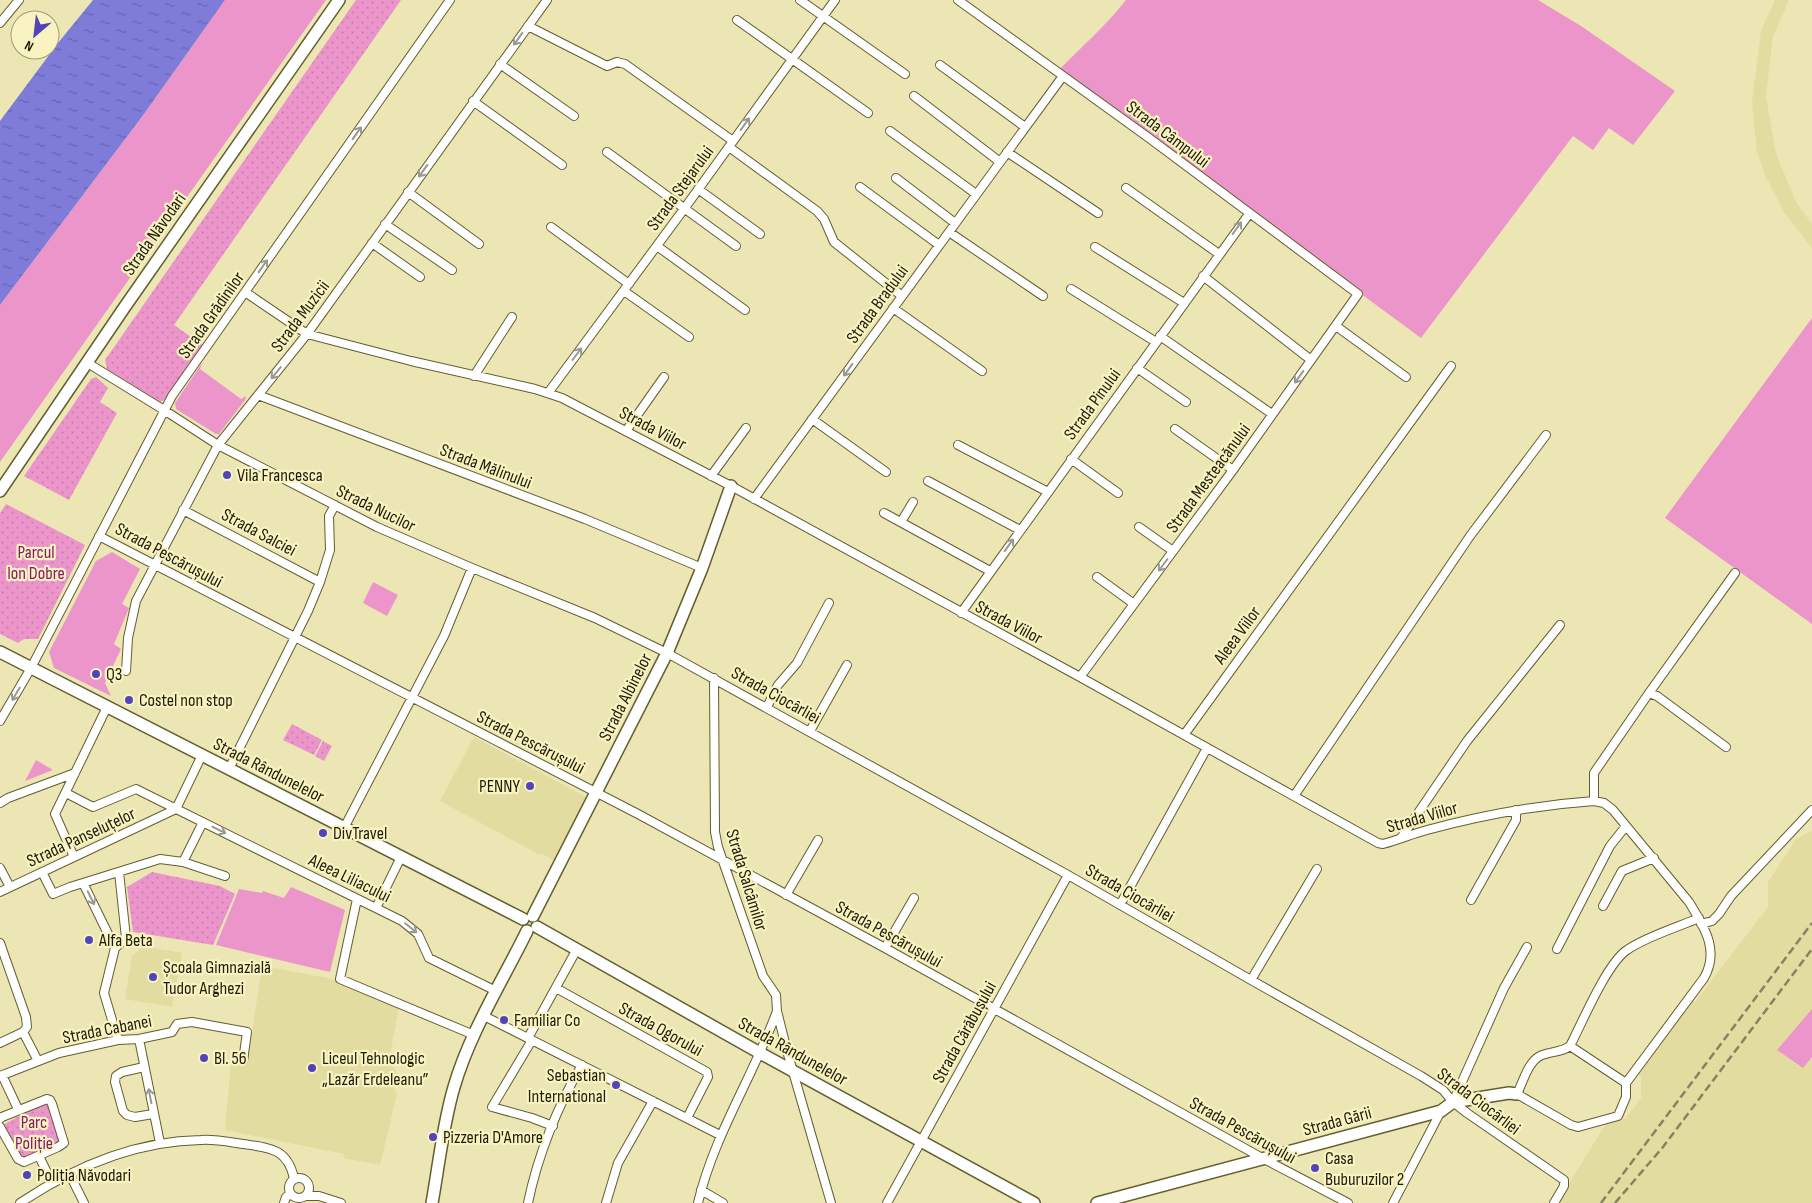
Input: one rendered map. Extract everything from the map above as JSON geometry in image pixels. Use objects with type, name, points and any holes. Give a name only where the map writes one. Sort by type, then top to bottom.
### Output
[{"type":"street","points":[[0,23],[19,0]]},
{"type":"street","name":"Strada Năvodari","points":[[0,491],[86,362],[339,0]]},
{"type":"street","name":"Strada Grădinilor","points":[[0,721],[31,668],[164,410],[450,0]]},
{"type":"street","name":"Strada Muzicii","points":[[126,671],[128,638],[136,601],[218,445],[307,334],[547,0]]},
{"type":"street","points":[[800,0],[905,74]]},
{"type":"street","name":"Strada Stejarului","points":[[548,393],[835,0]]},
{"type":"street","name":"Strada Câmpului","points":[[958,0],[1149,138],[1248,214],[1358,294]]},
{"type":"street","points":[[737,20],[868,113]]},
{"type":"street","points":[[528,26],[607,66],[617,62],[625,64],[818,211],[824,219],[834,242],[902,296]]},
{"type":"street","points":[[500,64],[574,116]]},
{"type":"street","points":[[940,65],[1025,127]]},
{"type":"street","name":"Strada Bradului","points":[[754,499],[1062,76]]},
{"type":"street","points":[[914,96],[1000,162]]},
{"type":"street","points":[[473,101],[562,165]]},
{"type":"street","points":[[890,130],[976,194]]},
{"type":"street","points":[[607,152],[736,246]]},
{"type":"street","points":[[1007,152],[1098,213]]},
{"type":"street","points":[[896,178],[955,223]]},
{"type":"street","points":[[860,187],[939,245]]},
{"type":"street","points":[[1126,188],[1219,254]]},
{"type":"street","points":[[698,189],[760,234]]},
{"type":"street","points":[[408,192],[479,244]]},
{"type":"street","name":"Strada Pinului","points":[[961,613],[1248,214]]},
{"type":"street","points":[[386,224],[452,270]]},
{"type":"street","points":[[551,227],[689,337]]},
{"type":"street","points":[[948,232],[1043,296]]},
{"type":"street","points":[[372,243],[420,277]]},
{"type":"street","points":[[657,246],[745,310]]},
{"type":"street","points":[[1095,247],[1184,303]]},
{"type":"street","points":[[1203,276],[1311,360]]},
{"type":"street","points":[[1071,290],[1158,339],[1272,414]]},
{"type":"street","name":"Strada Viilor","points":[[245,292],[307,334],[548,393],[569,402],[731,486],[1378,843],[1383,844],[1467,820],[1516,810],[1594,801]]},
{"type":"street","name":"Strada Mesteacănului","points":[[1080,677],[1233,470],[1358,294]]},
{"type":"street","points":[[893,308],[982,371]]},
{"type":"street","points":[[474,376],[512,317]]},
{"type":"street","points":[[1336,326],[1406,377]]},
{"type":"street","name":"Strada Nucilor","points":[[86,362],[218,445],[335,505],[377,526],[472,568],[595,618],[667,653]]},
{"type":"street","name":"Aleea Viilor","points":[[1184,735],[1451,366]]},
{"type":"street","points":[[1137,368],[1186,402]]},
{"type":"street","points":[[626,431],[664,377]]},
{"type":"street","name":"Strada Mălinului","points":[[258,395],[585,520],[702,568]]},
{"type":"street","points":[[812,420],[886,472]]},
{"type":"street","points":[[711,476],[746,428]]},
{"type":"street","points":[[1175,429],[1233,470]]},
{"type":"street","points":[[1294,796],[1470,536],[1546,434]]},
{"type":"street","points":[[958,445],[1048,492]]},
{"type":"street","points":[[1071,459],[1118,493]]},
{"type":"street","points":[[928,481],[1020,530]]},
{"type":"street","name":"Strada Albinelor","points":[[432,1203],[454,1086],[474,1035],[667,653],[702,568],[731,486]]},
{"type":"street","points":[[900,522],[914,502]]},
{"type":"street","points":[[229,769],[320,582],[330,550],[329,516],[335,505]]},
{"type":"street","name":"Strada Salciei","points":[[183,510],[320,582]]},
{"type":"street","points":[[884,513],[990,571]]},
{"type":"street","points":[[1139,527],[1173,552]]},
{"type":"street","name":"Strada Pescărușului","points":[[99,536],[597,793],[885,948],[1264,1159],[1348,1203]]},
{"type":"street","points":[[344,828],[444,636],[472,568]]},
{"type":"street","points":[[1735,573],[1594,773],[1594,801],[1604,803],[1609,807],[1654,858],[1689,902],[1700,921],[1711,948],[1710,968],[1626,1083],[1626,1098],[1618,1116],[1578,1127],[1571,1125],[1517,1094],[1539,1056],[1564,1051],[1570,1046],[1604,980],[1621,954],[1640,943],[1700,921],[1712,921],[1731,896],[1812,810]]},
{"type":"street","points":[[1097,577],[1134,604]]},
{"type":"street","points":[[767,707],[778,686],[797,663],[829,602]]},
{"type":"street","points":[[1401,838],[1467,741],[1560,626]]},
{"type":"street","name":"Strada Rândunelelor","points":[[0,652],[530,923],[792,1071],[921,1140],[1020,1199],[1034,1203]]},
{"type":"street","name":"Strada Ciocârliei","points":[[667,653],[1068,875],[1421,1076],[1443,1090],[1453,1102],[1564,1180],[1564,1186],[1554,1203]]},
{"type":"street","points":[[810,731],[847,665]]},
{"type":"street","name":"Strada Salcâmilor","points":[[714,678],[714,832],[763,976],[776,995],[777,1011]]},
{"type":"street","points":[[1649,693],[1657,696],[1726,747]]},
{"type":"street","points":[[74,857],[55,814],[107,707]]},
{"type":"street","points":[[1120,905],[1207,748]]},
{"type":"street","points":[[176,809],[202,756]]},
{"type":"street","points":[[0,802],[75,773]]},
{"type":"street","name":"Aleea Liliacului","points":[[66,793],[93,807],[136,789],[402,921],[418,934],[429,958],[496,991]]},
{"type":"street","name":"Strada Panseluțelor","points":[[0,892],[176,809]]},
{"type":"street","points":[[1471,900],[1516,820],[1516,810]]},
{"type":"street","points":[[183,862],[203,822]]},
{"type":"street","points":[[1557,949],[1610,846],[1626,826]]},
{"type":"street","points":[[786,895],[818,840]]},
{"type":"street","points":[[376,908],[401,857]]},
{"type":"street","points":[[1603,906],[1622,872],[1654,858]]},
{"type":"street","points":[[42,872],[53,894],[160,859],[183,862],[225,876]]},
{"type":"street","points":[[0,868],[10,887]]},
{"type":"street","points":[[1251,980],[1317,869]]},
{"type":"street","points":[[118,1040],[104,993],[115,948],[126,938],[119,872]]},
{"type":"street","name":"Strada Cărăbușului","points":[[887,1203],[1068,875]]},
{"type":"street","points":[[83,883],[115,948]]},
{"type":"street","points":[[885,948],[914,898]]},
{"type":"street","points":[[357,899],[340,979],[474,1035]]},
{"type":"street","points":[[0,943],[26,1017],[27,1027],[23,1032],[0,1043]]},
{"type":"street","points":[[1453,1102],[1504,988],[1527,947]]},
{"type":"street","points":[[554,1124],[492,1107],[577,950]]},
{"type":"street","name":"Strada Ogorului","points":[[556,988],[706,1072],[708,1078],[687,1118]]},
{"type":"street","points":[[698,1203],[708,1165],[720,1135],[760,1053],[777,1011]]},
{"type":"street","points":[[777,1011],[792,1071],[831,1203]]},
{"type":"street","points":[[484,1016],[720,1135]]},
{"type":"street","name":"Strada Cabanei","points":[[1,1075],[59,1053],[118,1040],[139,1040],[172,1032],[177,1024],[192,1022],[247,1032],[243,1061]]},
{"type":"street","points":[[23,1032],[38,1061]]},
{"type":"street","points":[[139,1040],[160,1143]]},
{"type":"street","points":[[1570,1046],[1626,1083]]},
{"type":"street","points":[[528,1203],[533,1179],[554,1124],[582,1065]]},
{"type":"street","points":[[144,1067],[122,1072],[116,1076],[115,1082],[123,1111],[127,1115],[135,1118],[154,1114]]},
{"type":"street","points":[[1,1075],[18,1109]]},
{"type":"street","name":"Strada Gării","points":[[1098,1203],[1441,1111],[1453,1102],[1509,1093],[1517,1094]]},
{"type":"street","points":[[0,1119],[18,1109],[47,1099],[52,1104],[64,1143],[27,1162],[21,1161],[0,1127]]},
{"type":"street","points":[[606,1203],[618,1163],[652,1101]]},
{"type":"street","points":[[1393,1203],[1441,1111]]},
{"type":"street","points":[[20,1203],[52,1183],[121,1153],[160,1143],[203,1140],[262,1147],[285,1156],[291,1165],[294,1178]]},
{"type":"street","points":[[39,1156],[52,1183]]},
{"type":"street","points":[[70,1175],[84,1203]]},
{"type":"street","points":[[291,1194],[289,1185],[294,1178],[301,1177],[309,1183],[309,1190],[306,1196]]},
{"type":"street","points":[[701,1190],[723,1203]]},
{"type":"street","points":[[291,1194],[299,1198],[319,1196],[340,1203]]},
{"type":"street","points":[[284,1203],[286,1197],[291,1194]]},
{"type":"shaded area","points":[[1775,0],[1789,0],[1773,36],[1766,96],[1776,154],[1796,202],[1812,224],[1812,248],[1784,212],[1766,177],[1757,152],[1752,102],[1761,31]]},
{"type":"shaded area","points":[[474,737],[588,798],[555,861],[541,853],[540,855],[440,801]]},
{"type":"shaded area","points":[[1812,830],[1812,1009],[1777,1050],[1803,1067],[1812,1057],[1812,1203],[1557,1203],[1607,1122],[1625,1119],[1641,1098],[1641,1077],[1633,1071],[1689,999],[1695,1002],[1768,907],[1768,882],[1796,839]]},
{"type":"shaded area","name":"Școala Gimnazială Tudor Arghezi","points":[[143,946],[182,953],[172,1007],[125,999],[132,956]]},
{"type":"shaded area","name":"Liceul Tehnologic „Lazăr Erdeleanu”","points":[[262,966],[328,978],[399,1008],[389,1060],[397,1073],[394,1089],[397,1094],[380,1165],[344,1158],[344,1154],[225,1130],[231,1063],[251,1041]]},
{"type":"green space","points":[[225,0],[326,0],[0,462],[0,305],[144,114]]},
{"type":"green space","points":[[356,0],[401,0],[174,325],[204,346],[169,397],[160,402],[107,369],[105,360]]},
{"type":"green space","points":[[1126,0],[1538,0],[1581,26],[1675,91],[1633,145],[1609,128],[1593,150],[1573,136],[1421,338],[1058,71],[1102,28]]},
{"type":"green space","points":[[1812,318],[1812,624],[1665,518]]},
{"type":"green space","points":[[202,363],[200,369],[241,399],[246,396],[245,400],[219,434],[216,434],[176,409],[175,403]]},
{"type":"green space","points":[[96,377],[108,388],[100,402],[117,413],[69,500],[24,476],[91,379]]},
{"type":"green space","name":"Parcul Ion Dobre","points":[[6,504],[85,545],[38,639],[24,639],[18,643],[0,634],[0,513]]},
{"type":"green space","points":[[112,552],[140,569],[122,604],[129,608],[114,644],[121,649],[105,683],[111,696],[54,668],[49,652],[96,561]]},
{"type":"green space","points":[[373,582],[398,595],[387,616],[363,603]]},
{"type":"green space","points":[[292,724],[322,740],[314,755],[283,740]]},
{"type":"green space","points":[[323,741],[332,746],[324,761],[315,756]]},
{"type":"green space","points":[[36,760],[53,770],[25,781]]},
{"type":"green space","points":[[152,872],[220,886],[235,894],[213,945],[133,932],[127,887]]},
{"type":"green space","points":[[291,887],[345,910],[330,972],[216,945],[239,889],[262,893],[263,891],[284,898]]},
{"type":"green space","points":[[1812,1009],[1812,1057],[1803,1068],[1777,1050]]},
{"type":"green space","name":"Parc Poliție","points":[[43,1103],[49,1105],[60,1143],[26,1160],[21,1159],[3,1125]]},
{"type":"water","points":[[93,0],[225,0],[144,114],[0,305],[0,121],[45,60],[60,60],[60,41]]},
{"type":"railway","points":[[1601,1203],[1812,923]]},
{"type":"railway","points":[[1615,1203],[1663,1147],[1812,949]]},
{"type":"place","name":"Vila Francesca","points":[[227,475]]},
{"type":"place","name":"Q3","points":[[96,674]]},
{"type":"place","name":"Costel non stop","points":[[129,700]]},
{"type":"place","name":"PENNY","points":[[530,786]]},
{"type":"place","name":"DivTravel","points":[[323,833]]},
{"type":"place","name":"Alfa Beta","points":[[89,940]]},
{"type":"place","name":"Școala Gimnazială Tudor Arghezi","points":[[153,977]]},
{"type":"place","name":"Familiar Co","points":[[504,1020]]},
{"type":"place","name":"Bl. 56","points":[[204,1058]]},
{"type":"place","name":"Liceul Tehnologic „Lazăr Erdeleanu”","points":[[312,1068]]},
{"type":"place","name":"Sebastian International","points":[[616,1085]]},
{"type":"place","name":"Pizzeria D'Amore","points":[[433,1137]]},
{"type":"place","name":"Casa Buburuzilor 2","points":[[1315,1168]]},
{"type":"place","name":"Poliția Năvodari","points":[[27,1175]]}]
